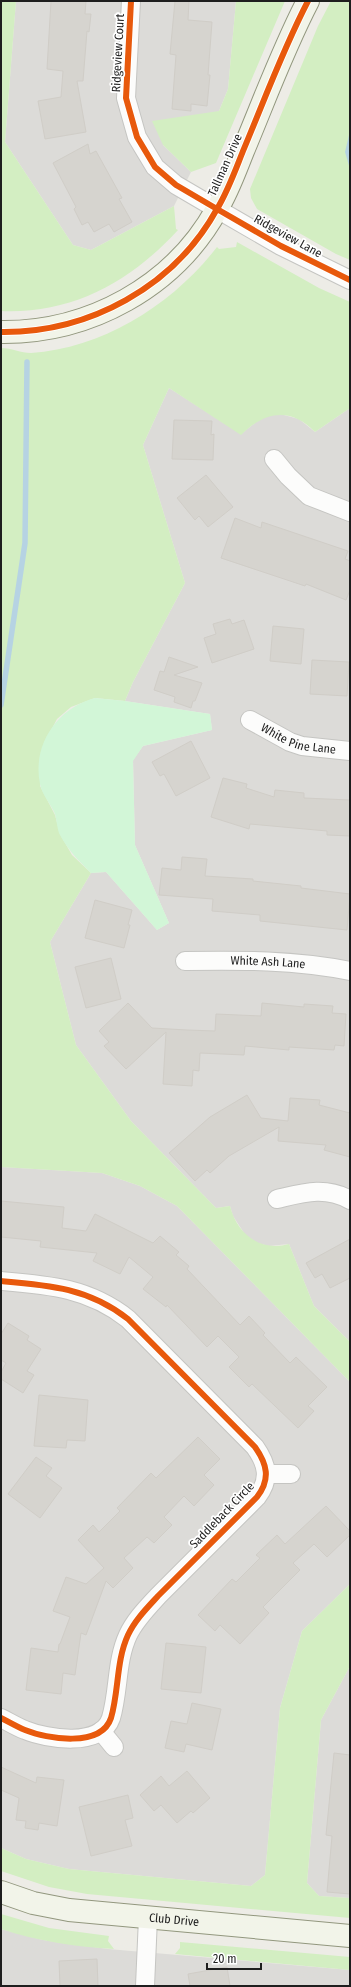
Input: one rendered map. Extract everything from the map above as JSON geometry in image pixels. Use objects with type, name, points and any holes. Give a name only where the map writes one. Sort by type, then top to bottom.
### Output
[{"type":"street","name":"Ridgeview Court","points":[[131,1],[126,98],[137,138],[147,156],[166,177],[217,209]]},
{"type":"street","name":"Tallman Drive","points":[[1,332],[34,330],[65,325],[117,306],[153,282],[176,263],[206,227],[217,209],[308,1]]},
{"type":"street","name":"Ridgeview Lane","points":[[217,209],[281,246],[350,280]]},
{"type":"street","points":[[274,459],[288,476],[309,496],[350,512]]},
{"type":"street","name":"White Pine Lane","points":[[250,720],[290,742],[302,746],[350,751]]},
{"type":"street","name":"White Ash Lane","points":[[185,961],[226,960],[301,965],[350,972]]},
{"type":"street","points":[[277,1199],[317,1191],[329,1192],[350,1200]]},
{"type":"street","name":"Saddleback Circle","points":[[1,1281],[53,1286],[73,1290],[94,1298],[118,1311],[128,1319],[255,1447],[263,1461],[266,1474],[266,1484],[258,1497],[158,1596],[132,1627],[124,1646],[110,1720],[101,1731]]},
{"type":"street","points":[[266,1474],[291,1474]]},
{"type":"street","points":[[1,1718],[26,1730],[67,1739],[85,1738],[101,1731],[114,1748]]},
{"type":"street","name":"Club Drive","points":[[1,1892],[52,1908],[350,1936]]},
{"type":"street","points":[[145,1986],[148,1918]]},
{"type":"shaded area","points":[[16,1],[236,1],[228,89],[219,111],[163,145],[191,172],[174,206],[91,250],[73,245],[5,142]]},
{"type":"shaded area","points":[[169,388],[241,434],[260,419],[271,415],[280,414],[299,419],[315,432],[350,408],[350,1342],[314,1306],[289,1244],[269,1246],[257,1243],[246,1236],[233,1216],[230,1206],[216,1208],[131,1121],[76,1045],[50,942],[91,873],[106,872],[157,930],[169,923],[135,845],[133,760],[143,746],[212,730],[210,714],[125,701],[133,682],[185,583],[143,445]]},
{"type":"shaded area","points":[[1,1167],[102,1173],[140,1186],[177,1206],[350,1382],[350,1584],[302,1631],[280,1708],[265,1875],[251,1886],[69,1869],[26,1859],[1,1848]]},
{"type":"shaded area","points":[[350,1666],[350,1898],[319,1896],[307,1883],[321,1720]]},
{"type":"shaded area","points":[[1,1929],[43,1940],[108,1949],[350,1970],[350,1986],[1,1986]]},
{"type":"green space","points":[[1,1],[16,1],[5,142],[73,245],[91,250],[174,206],[176,229],[178,230],[160,249],[140,265],[120,279],[98,291],[76,300],[52,307],[27,311],[1,311]]},
{"type":"green space","points":[[236,1],[285,1],[216,163],[191,172],[163,145],[152,121],[219,111],[228,89]]},
{"type":"green space","points":[[331,1],[350,1],[350,260],[336,254],[257,209],[251,198],[250,189],[318,26]]},
{"type":"green space","points":[[237,242],[319,288],[350,302],[350,408],[315,432],[306,424],[297,419],[278,415],[259,421],[241,435],[169,388],[143,445],[185,583],[133,682],[125,701],[95,698],[71,707],[57,719],[47,738],[40,786],[55,815],[60,834],[72,855],[91,873],[50,942],[76,1045],[131,1121],[216,1208],[230,1206],[238,1225],[251,1238],[259,1243],[278,1246],[289,1244],[314,1306],[350,1342],[350,1382],[177,1206],[140,1186],[102,1173],[1,1167],[1,348],[31,353],[58,349],[85,342],[110,332],[135,320],[180,287],[217,247],[219,249],[236,247]]},
{"type":"green space","points":[[95,698],[210,714],[212,730],[143,746],[133,761],[135,845],[169,923],[157,930],[106,872],[91,873],[78,860],[60,835],[55,814],[41,788],[39,770],[40,756],[44,742],[50,730],[69,710],[81,703]]},
{"type":"green space","points":[[350,1584],[350,1666],[321,1720],[307,1883],[319,1896],[350,1898],[350,1918],[87,1894],[49,1887],[1,1871],[1,1848],[26,1859],[69,1869],[251,1886],[265,1875],[280,1708],[302,1631]]},
{"type":"green space","points":[[1,1914],[49,1928],[109,1936],[108,1941],[114,1949],[57,1943],[28,1937],[1,1929]]},
{"type":"green space","points":[[180,1942],[350,1957],[350,1970],[175,1954],[180,1948]]},
{"type":"water","points":[[350,131],[350,169],[345,152]]},
{"type":"building","points":[[51,1],[86,1],[85,14],[91,14],[89,32],[87,31],[83,81],[77,81],[86,132],[45,139],[38,101],[61,97],[63,71],[47,69]]},
{"type":"building","points":[[175,1],[189,1],[188,20],[212,22],[207,106],[191,104],[191,111],[172,109],[176,55],[170,54]]},
{"type":"building","points":[[88,144],[90,154],[96,151],[122,198],[119,199],[132,222],[114,232],[109,224],[94,232],[88,222],[82,225],[74,209],[76,207],[53,163]]},
{"type":"building","points":[[174,420],[212,421],[211,435],[214,434],[213,460],[172,459]]},
{"type":"building","points":[[206,475],[233,507],[208,527],[199,516],[195,520],[177,498]]},
{"type":"building","points":[[235,518],[261,528],[262,522],[348,551],[345,559],[350,561],[350,590],[346,600],[306,584],[305,586],[221,558]]},
{"type":"building","points":[[230,619],[232,624],[244,620],[254,649],[212,663],[204,638],[216,634],[213,624]]},
{"type":"building","points":[[273,626],[304,629],[301,664],[270,661]]},
{"type":"building","points":[[169,657],[198,667],[174,675],[202,683],[191,708],[174,702],[175,697],[154,690],[160,671],[164,672]]},
{"type":"building","points":[[312,660],[349,662],[347,696],[310,694]]},
{"type":"building","points":[[191,741],[210,778],[176,796],[164,774],[160,776],[152,762]]},
{"type":"building","points":[[223,778],[247,784],[246,788],[274,797],[275,790],[304,793],[304,798],[350,800],[350,836],[327,835],[327,831],[250,824],[249,829],[211,817]]},
{"type":"building","points":[[182,857],[207,859],[205,876],[253,879],[253,881],[301,886],[301,888],[350,894],[347,930],[260,921],[260,915],[212,911],[213,899],[159,895],[162,868],[181,870]]},
{"type":"building","points":[[95,900],[132,910],[124,948],[85,938]]},
{"type":"building","points":[[111,958],[121,999],[86,1008],[75,967]]},
{"type":"building","points":[[128,1003],[152,1028],[215,1031],[216,1014],[261,1016],[262,1003],[304,1007],[304,1004],[333,1006],[332,1013],[346,1014],[344,1046],[335,1045],[334,1050],[289,1047],[289,1050],[245,1046],[244,1055],[200,1053],[199,1071],[193,1070],[192,1086],[163,1084],[166,1032],[126,1069],[104,1046],[109,1042],[99,1031]]},
{"type":"building","points":[[247,1095],[261,1118],[288,1121],[290,1098],[320,1100],[319,1105],[350,1113],[350,1157],[324,1150],[326,1145],[278,1141],[279,1127],[229,1156],[210,1173],[207,1170],[195,1181],[169,1153],[210,1117]]},
{"type":"building","points":[[1,1201],[64,1207],[62,1228],[86,1231],[95,1214],[153,1243],[160,1236],[179,1252],[176,1255],[189,1266],[187,1269],[240,1325],[249,1316],[265,1333],[263,1335],[290,1363],[296,1357],[327,1387],[308,1406],[314,1411],[298,1428],[252,1384],[249,1387],[229,1367],[239,1357],[218,1336],[207,1347],[167,1305],[166,1307],[143,1289],[153,1277],[129,1257],[120,1274],[93,1261],[97,1253],[40,1247],[41,1241],[1,1237]]},
{"type":"building","points":[[350,1239],[350,1278],[330,1288],[322,1274],[315,1278],[306,1263]]},
{"type":"building","points":[[8,1323],[29,1336],[27,1340],[41,1349],[27,1371],[34,1375],[23,1393],[1,1379],[1,1372],[6,1363],[1,1360],[1,1334]]},
{"type":"building","points":[[39,1395],[88,1400],[85,1441],[67,1440],[66,1448],[34,1446]]},
{"type":"building","points":[[198,1437],[220,1459],[204,1475],[214,1485],[194,1506],[184,1496],[164,1517],[172,1525],[154,1543],[147,1537],[124,1558],[133,1568],[113,1588],[106,1581],[86,1635],[81,1633],[75,1675],[63,1673],[61,1694],[26,1690],[31,1648],[58,1652],[59,1644],[70,1617],[53,1611],[66,1577],[86,1584],[104,1568],[78,1540],[93,1525],[99,1532],[120,1511],[117,1508],[151,1473],[156,1478]]},
{"type":"building","points":[[36,1457],[52,1468],[46,1476],[62,1488],[40,1518],[8,1494]]},
{"type":"building","points":[[326,1506],[350,1531],[350,1535],[327,1557],[314,1544],[293,1563],[300,1570],[263,1607],[269,1613],[240,1644],[220,1625],[215,1631],[198,1615],[232,1579],[236,1582],[260,1558],[256,1555],[277,1535],[285,1544]]},
{"type":"building","points":[[166,1643],[206,1647],[201,1693],[161,1689]]},
{"type":"building","points":[[192,1703],[221,1709],[212,1750],[186,1744],[184,1752],[165,1748],[171,1721],[187,1724]]},
{"type":"building","points":[[334,1753],[350,1755],[350,1894],[327,1892],[332,1836],[326,1835]]},
{"type":"building","points":[[1,1767],[36,1783],[37,1777],[64,1780],[57,1826],[39,1823],[38,1830],[25,1828],[26,1821],[16,1820],[19,1798],[1,1790]]},
{"type":"building","points":[[187,1771],[210,1798],[193,1813],[191,1811],[177,1823],[161,1805],[154,1811],[140,1795],[161,1776],[169,1786]]},
{"type":"building","points":[[128,1795],[133,1818],[125,1820],[132,1846],[91,1856],[79,1807]]},
{"type":"building","points":[[97,1959],[98,1986],[60,1986],[59,1961]]},
{"type":"building","points":[[227,1967],[230,1986],[190,1986],[188,1974]]},
{"type":"waterway","points":[[1,705],[25,543],[27,362]]},
{"type":"cycle path","points":[[131,1],[126,98],[137,137],[155,167],[176,185],[217,209],[281,246],[350,280]]},
{"type":"cycle path","points":[[1,332],[34,330],[66,324],[97,314],[126,300],[153,282],[177,261],[199,237],[225,195],[282,56],[308,1]]},
{"type":"cycle path","points":[[1,1281],[36,1284],[83,1294],[113,1309],[128,1319],[255,1447],[262,1459],[266,1472],[264,1484],[257,1497],[158,1596],[134,1624],[128,1635],[121,1655],[114,1708],[111,1718],[105,1727],[96,1734],[85,1737],[72,1739],[59,1738],[25,1730],[1,1718]]}]
